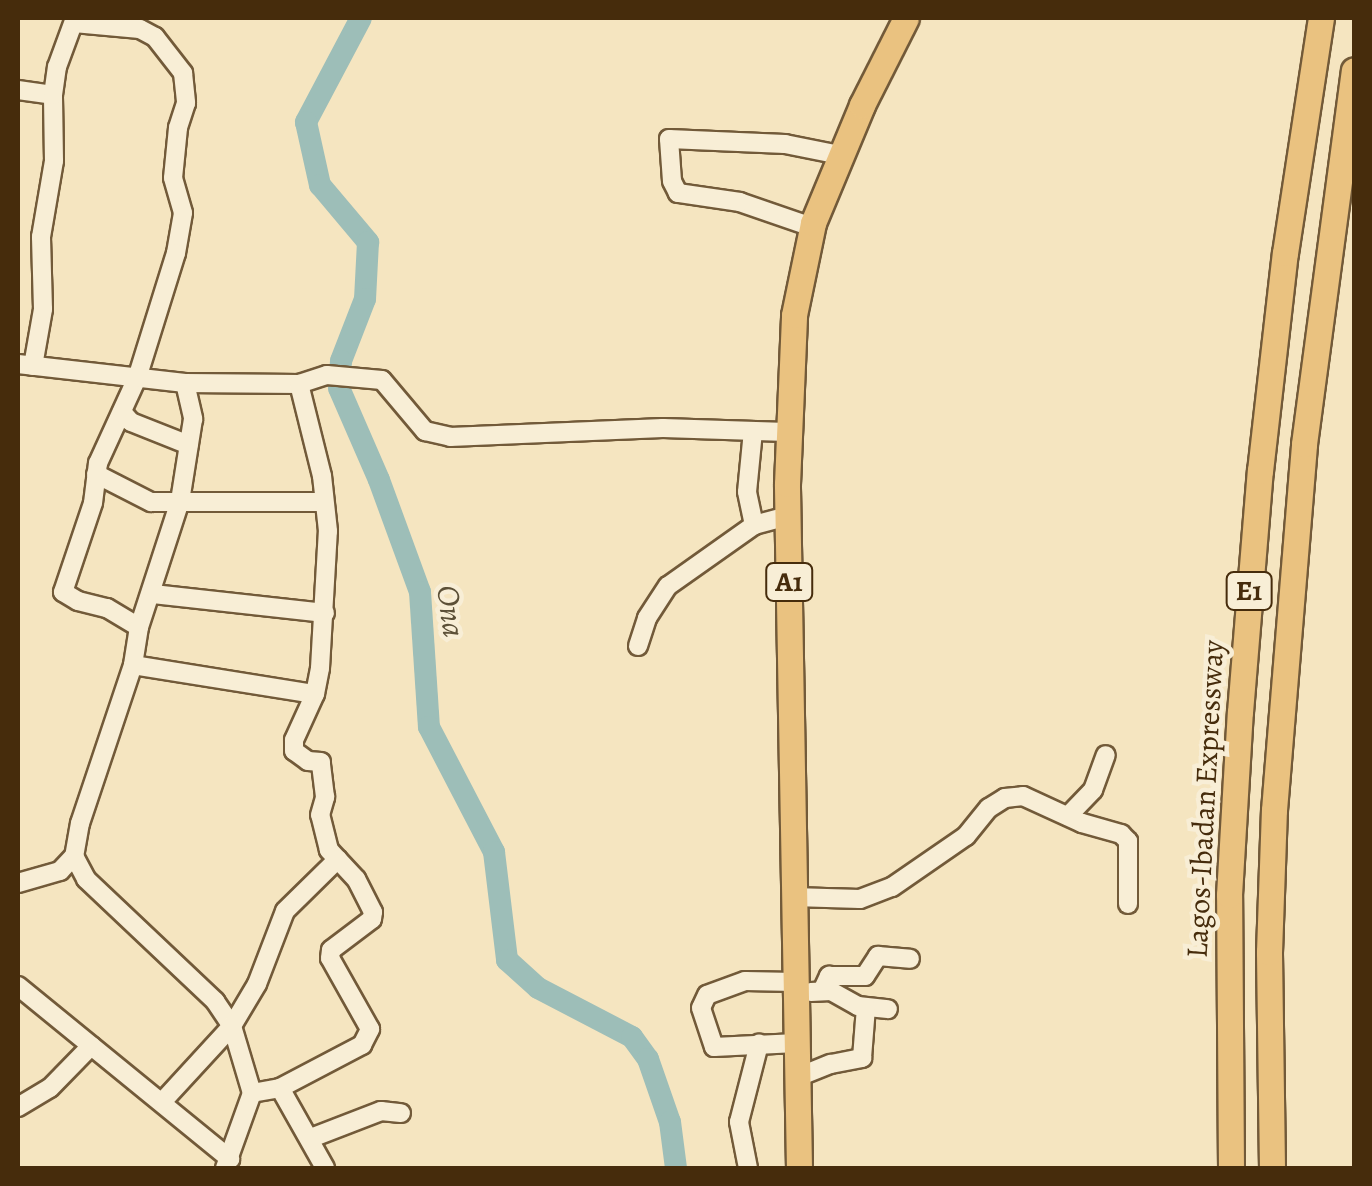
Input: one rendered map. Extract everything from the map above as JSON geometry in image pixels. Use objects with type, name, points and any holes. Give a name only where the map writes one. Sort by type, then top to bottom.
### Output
[{"type":"highway","name":"A1","points":[[799,1168],[787,432],[794,315],[812,226],[840,155],[906,18]]},
{"type":"highway","name":"Lagos-Ibadan Expressway","points":[[1230,1168],[1229,895],[1242,676],[1285,253],[1321,18]]},
{"type":"highway","name":"E1","points":[[1272,1168],[1269,952],[1278,758],[1306,426],[1354,70]]},
{"type":"street","points":[[138,627],[107,608],[78,602],[63,592],[93,503],[96,474],[137,378],[166,290],[183,213],[173,178],[178,128],[186,103],[183,72],[155,38],[140,29],[75,20],[58,66],[53,95],[54,160],[41,238],[42,309],[25,365],[137,378],[185,383],[299,384],[326,374],[382,380],[425,431],[450,437],[663,428],[787,432]]},
{"type":"street","points":[[18,90],[53,95]]},
{"type":"street","points":[[812,226],[740,202],[678,193],[672,181],[670,139],[785,144],[840,155]]},
{"type":"street","points":[[18,883],[60,871],[74,856],[108,731],[133,665],[138,627],[153,594],[180,501],[193,419],[185,383]]},
{"type":"street","points":[[252,1093],[280,1088],[370,1037],[370,1030],[330,958],[330,950],[372,919],[373,912],[356,879],[329,850],[320,815],[325,804],[321,762],[308,761],[294,751],[294,740],[315,694],[325,613],[328,531],[322,476],[299,384]]},
{"type":"street","points":[[122,412],[132,422],[189,444]]},
{"type":"street","points":[[753,431],[747,492],[754,526]]},
{"type":"street","points":[[96,474],[151,502],[322,502]]},
{"type":"street","points":[[638,646],[648,618],[668,586],[754,526],[788,516]]},
{"type":"street","points":[[153,594],[325,613]]},
{"type":"street","points":[[133,665],[315,694]]},
{"type":"street","points":[[1068,816],[1094,790],[1106,755]]},
{"type":"street","points":[[793,897],[860,899],[892,888],[966,836],[989,808],[1005,798],[1023,796],[1121,834],[1128,841],[1128,904]]},
{"type":"street","points":[[18,986],[163,1100],[227,1164],[252,1093],[232,1026],[215,1001],[86,879],[74,856]]},
{"type":"street","points":[[163,1100],[232,1026],[256,984],[285,911],[338,859]]},
{"type":"street","points":[[822,991],[828,976],[865,976],[878,956],[910,959]]},
{"type":"street","points":[[797,1044],[714,1047],[702,1008],[707,995],[745,981],[822,991],[866,1007],[888,1009]]},
{"type":"street","points":[[798,1077],[862,1058],[866,1007]]},
{"type":"street","points":[[748,1168],[739,1122],[759,1044]]},
{"type":"street","points":[[18,1107],[50,1088],[92,1046]]},
{"type":"street","points":[[280,1088],[325,1168]]},
{"type":"street","points":[[311,1138],[382,1111],[401,1113]]},
{"type":"waterway","name":"Ona","points":[[361,18],[306,122],[320,185],[368,242],[365,299],[341,361],[339,388],[379,480],[420,592],[429,727],[494,852],[507,960],[538,988],[632,1037],[648,1059],[670,1122],[676,1168]]}]
